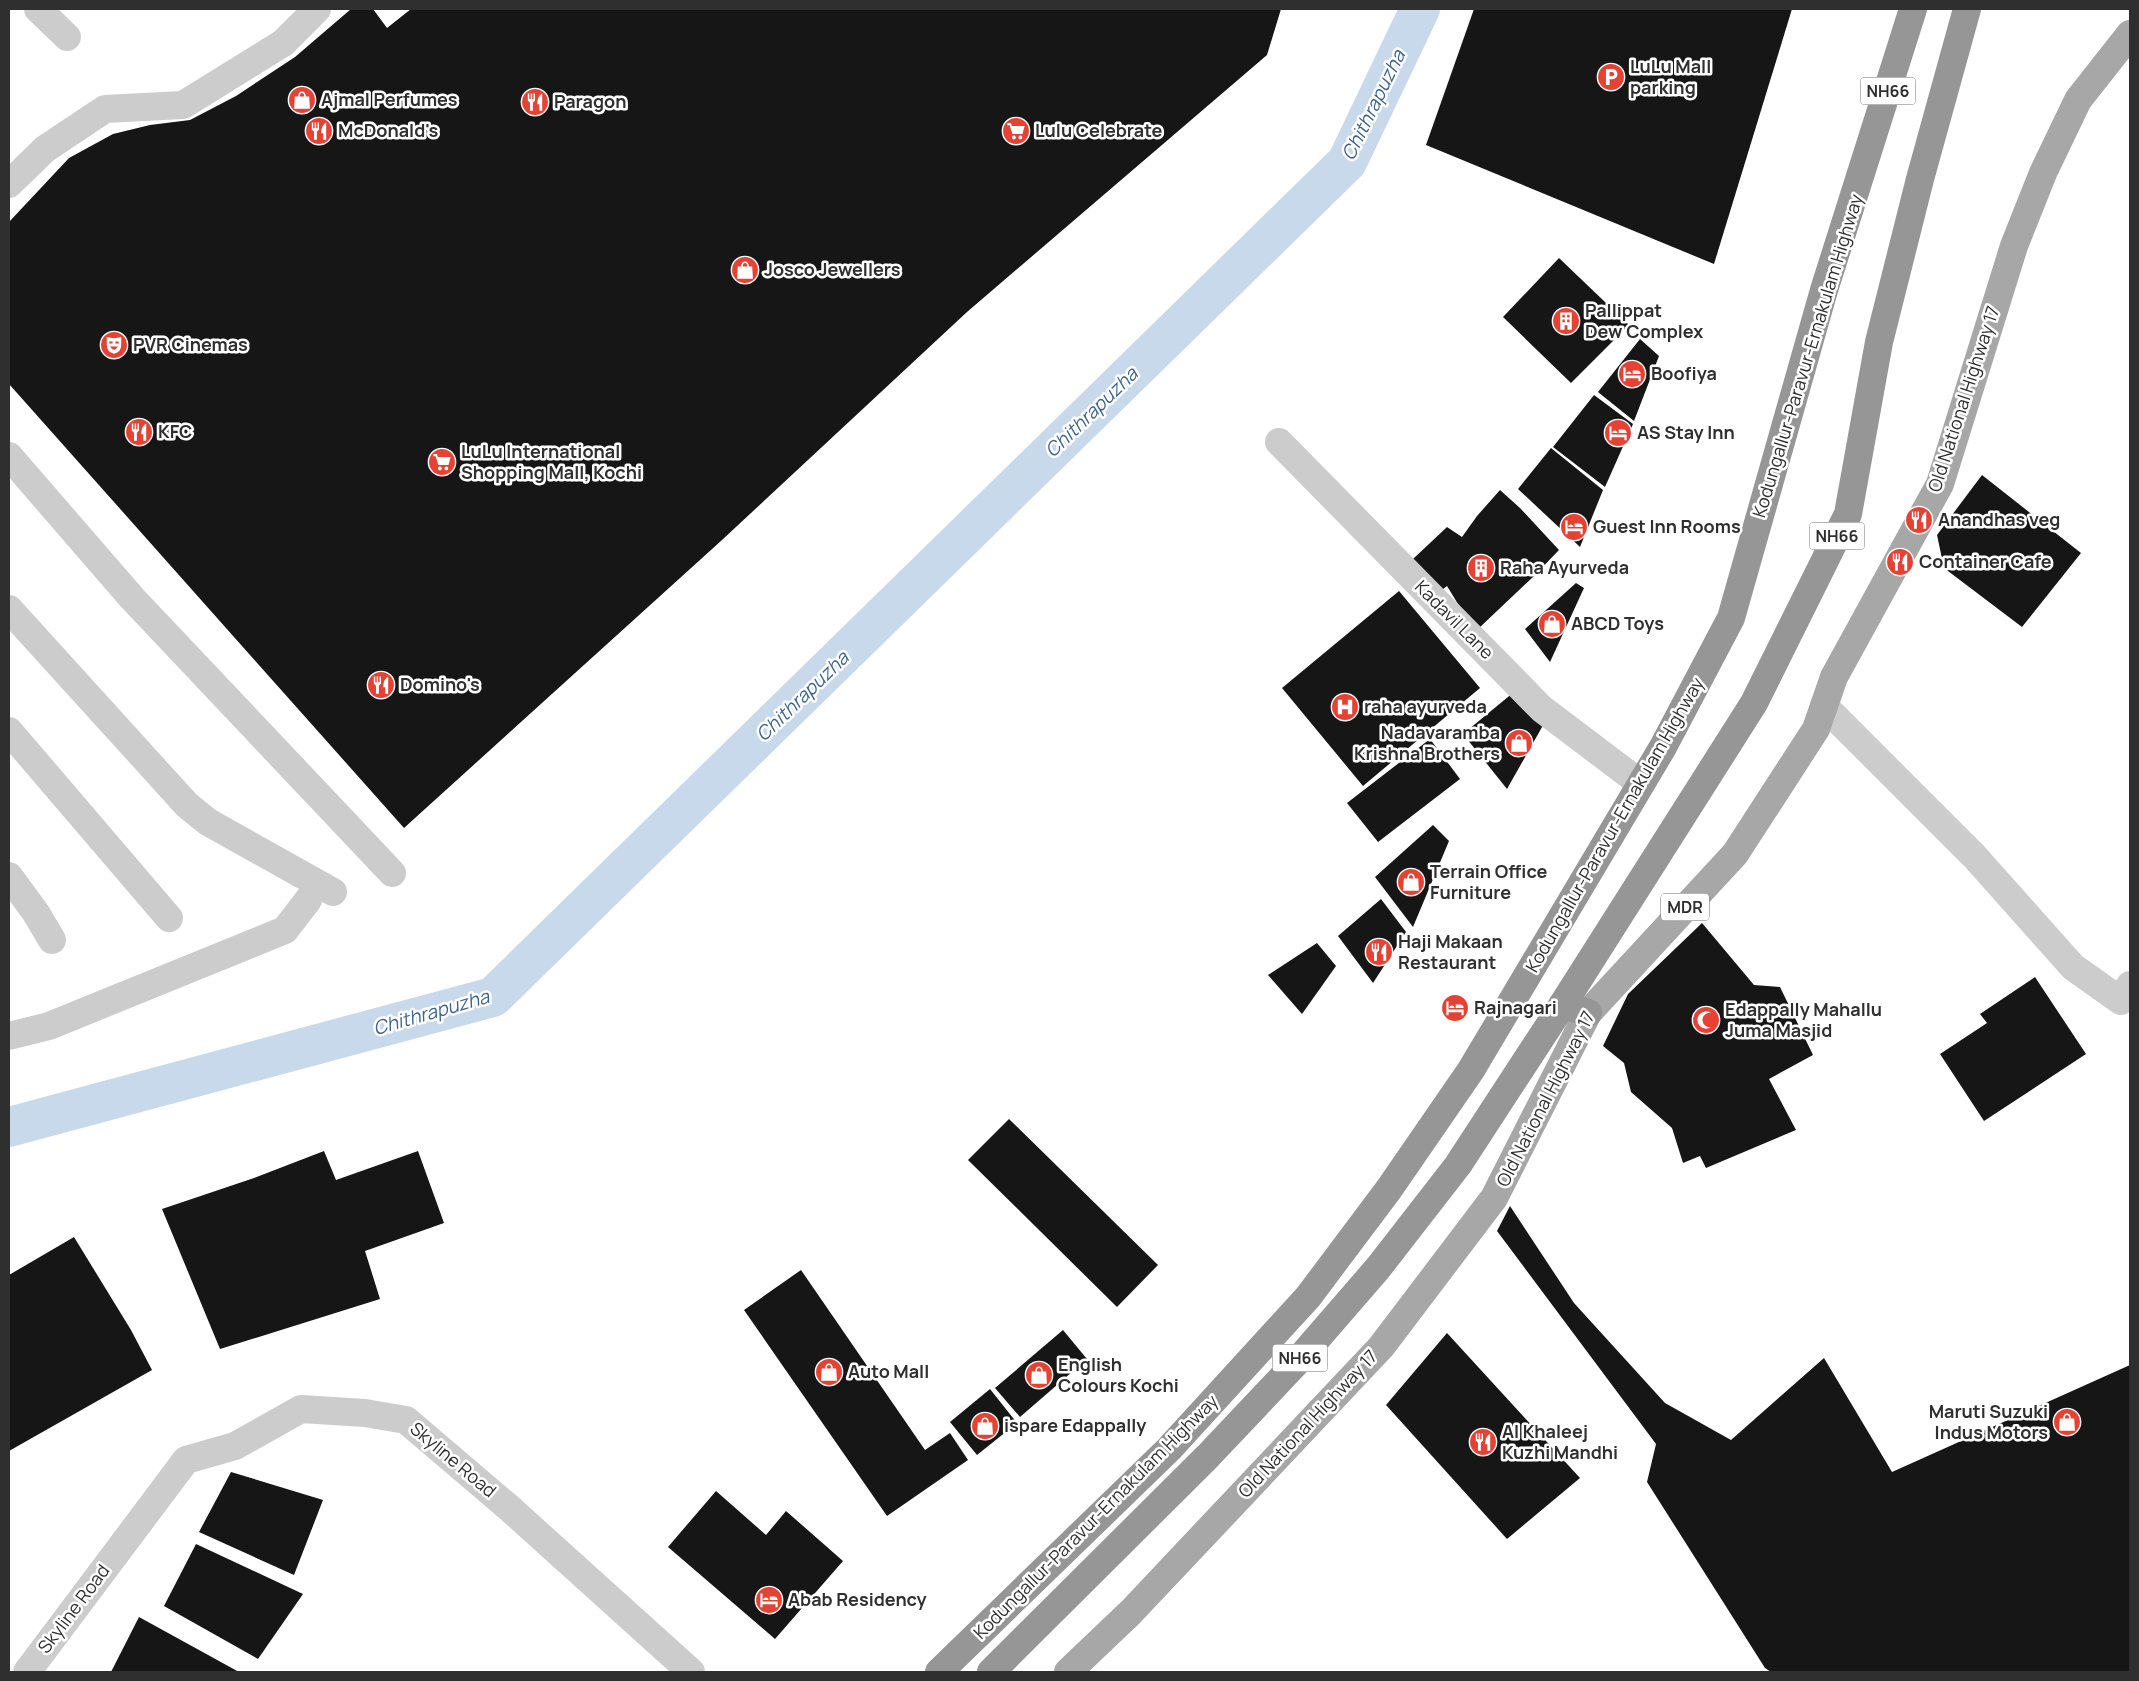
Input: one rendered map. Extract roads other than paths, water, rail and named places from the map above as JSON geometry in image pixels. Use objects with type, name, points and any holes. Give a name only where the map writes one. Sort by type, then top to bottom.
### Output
[{"type":"highway","name":"Kodungallur-Paravur-Ernakulam Highway","points":[[939,1672],[1169,1450],[1308,1296],[1390,1189],[1471,1070],[1533,969],[1640,783],[1663,747],[1731,618],[1824,290],[1913,9]]},
{"type":"highway","name":"NH66","points":[[1575,1009],[1754,703],[1848,514],[1879,342],[1920,179],[1967,9]]},
{"type":"highway","name":"Kodungallur-Paravur-Ernakulam Highway","points":[[990,1672],[1214,1449],[1294,1366],[1378,1268],[1575,1009]]},
{"type":"main road","name":"Old National Highway 17","points":[[1068,1672],[1131,1612],[1381,1347],[1494,1198],[1575,1009],[1735,854],[1816,729],[1834,676],[1940,484],[2014,246],[2044,173],[2078,100],[2130,34]]},
{"type":"street","points":[[38,9],[67,37]]},
{"type":"street","points":[[9,184],[45,149],[105,109],[183,106],[283,43],[317,9]]},
{"type":"street","name":"Kadavil Lane","points":[[1280,442],[1542,709],[1640,783]]},
{"type":"street","points":[[9,456],[132,598],[392,873]]},
{"type":"street","points":[[9,1036],[49,1026],[285,930],[321,896],[208,822],[187,805],[14,624]]},
{"type":"street","points":[[1824,706],[1975,857],[2073,967],[2121,1001],[2130,985]]},
{"type":"street","points":[[9,731],[170,918]]},
{"type":"street","points":[[9,876],[36,913],[52,940]]},
{"type":"street","name":"Skyline Road","points":[[26,1672],[186,1460],[235,1446],[301,1409],[364,1414],[406,1420],[507,1506],[691,1672]]},
{"type":"waterway","name":"Chithrapuzha","points":[[9,1127],[493,997],[1347,162],[1420,9]]},
{"type":"place","name":"LuLu Mall parking","points":[[1611,77]]},
{"type":"place","name":"Ajmal Perfumes","points":[[302,100]]},
{"type":"place","name":"Paragon","points":[[535,102]]},
{"type":"place","name":"McDonald's","points":[[319,131]]},
{"type":"place","name":"Lulu Celebrate","points":[[1016,131]]},
{"type":"place","name":"Josco Jewellers","points":[[745,270]]},
{"type":"place","name":"Pallippat Dew Complex","points":[[1566,321]]},
{"type":"place","name":"PVR Cinemas","points":[[114,345]]},
{"type":"place","name":"Boofiya","points":[[1632,374]]},
{"type":"place","name":"KFC","points":[[139,432]]},
{"type":"place","name":"AS Stay Inn","points":[[1618,433]]},
{"type":"place","name":"LuLu International Shopping Mall, Kochi","points":[[442,462]]},
{"type":"place","name":"Anandhas veg","points":[[1919,520]]},
{"type":"place","name":"Guest Inn Rooms","points":[[1574,527]]},
{"type":"place","name":"Container Cafe","points":[[1900,562]]},
{"type":"place","name":"Raha Ayurveda","points":[[1481,568]]},
{"type":"place","name":"ABCD Toys","points":[[1552,624]]},
{"type":"place","name":"Domino's","points":[[381,685]]},
{"type":"place","name":"raha ayurveda","points":[[1345,707]]},
{"type":"place","name":"Nadavaramba Krishna Brothers","points":[[1519,743]]},
{"type":"place","name":"Terrain Office Furniture","points":[[1411,882]]},
{"type":"place","name":"Haji Makaan Restaurant","points":[[1379,952]]},
{"type":"place","name":"Rajnagari","points":[[1455,1008]]},
{"type":"place","name":"Edappally Mahallu Juma Masjid","points":[[1706,1020]]},
{"type":"place","name":"Auto Mall","points":[[829,1372]]},
{"type":"place","name":"English Colours Kochi","points":[[1039,1375]]},
{"type":"place","name":"Maruti Suzuki Indus Motors","points":[[2067,1422]]},
{"type":"place","name":"ispare Edappally","points":[[985,1426]]},
{"type":"place","name":"Al Khaleej Kuzhi Mandhi","points":[[1483,1442]]},
{"type":"place","name":"Abab Residency","points":[[769,1600]]}]
